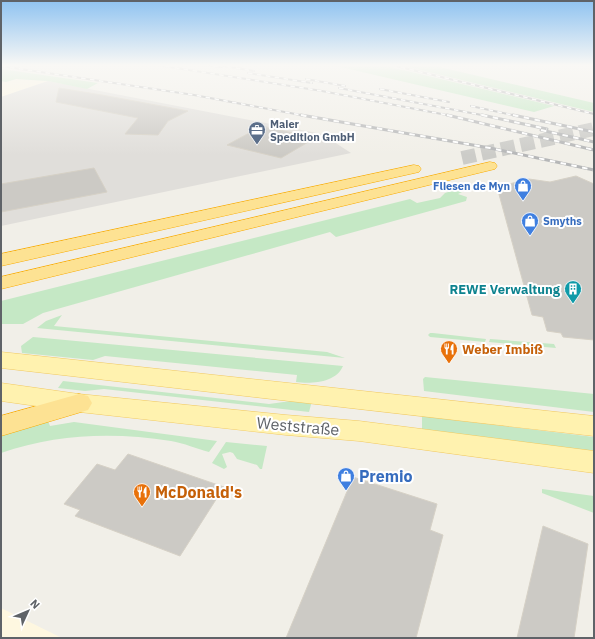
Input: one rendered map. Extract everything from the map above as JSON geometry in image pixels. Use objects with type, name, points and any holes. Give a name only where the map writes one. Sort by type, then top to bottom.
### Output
[{"type":"highway","points":[[1,260],[462,158]]},
{"type":"highway","points":[[1,283],[490,166]]},
{"type":"highway","points":[[1,426],[79,403]]},
{"type":"main road","points":[[1,360],[291,391],[594,426]]},
{"type":"main road","name":"Weststraße","points":[[1,392],[79,403],[359,432],[594,462]]},
{"type":"shaded area","points":[[7,95],[119,95],[322,134],[351,153],[1,226],[1,97]]},
{"type":"shaded area","points":[[1,608],[62,638],[1,638]]},
{"type":"green space","points":[[460,95],[507,95],[554,106],[534,112]]},
{"type":"green space","points":[[523,95],[559,95],[594,103],[594,112]]},
{"type":"green space","points":[[455,190],[462,192],[458,194],[467,197],[466,201],[336,237],[330,232],[43,313],[23,324],[1,324],[1,301],[410,199],[417,203],[440,198],[445,193]]},
{"type":"green space","points":[[62,315],[54,326],[327,352],[345,358],[37,328],[46,321]]},
{"type":"green space","points":[[430,333],[486,339],[485,342],[430,337],[428,335]]},
{"type":"green space","points":[[33,337],[343,366],[340,372],[329,379],[302,383],[296,382],[297,375],[105,356],[93,360],[22,353],[21,346]]},
{"type":"green space","points":[[490,339],[554,344],[556,348],[489,342]]},
{"type":"green space","points":[[425,377],[594,394],[594,412],[424,391],[423,379]]},
{"type":"green space","points":[[63,381],[269,404],[291,401],[312,401],[309,412],[104,389],[85,391],[58,388]]},
{"type":"green space","points":[[422,416],[594,437],[594,451],[422,430]]},
{"type":"green space","points":[[48,421],[50,426],[74,422],[217,441],[209,452],[176,442],[149,438],[127,436],[85,436],[43,442],[1,453],[1,433]]},
{"type":"green space","points":[[226,442],[267,446],[262,469],[260,469],[257,465],[237,459],[233,453],[230,452],[222,454],[227,467],[224,469],[212,463]]},
{"type":"green space","points":[[542,489],[594,496],[594,513],[542,493]]},
{"type":"building","points":[[58,95],[101,95],[188,111],[168,121],[158,135],[125,134],[138,118],[56,102]]},
{"type":"building","points":[[262,126],[315,138],[281,158],[227,145]]},
{"type":"building","points":[[94,168],[107,192],[1,212],[1,184]]},
{"type":"building","points":[[576,176],[594,184],[594,340],[563,337],[561,333],[547,331],[543,317],[532,315],[497,187],[529,179],[550,182]]},
{"type":"building","name":"McDonald's","points":[[128,454],[224,487],[180,556],[75,516],[80,510],[64,504],[97,464],[115,470]]},
{"type":"building","points":[[353,477],[437,504],[430,530],[443,535],[416,638],[286,638]]},
{"type":"building","points":[[543,526],[588,544],[574,638],[517,638]]},
{"type":"tunnel","points":[[462,158],[594,129]]},
{"type":"railway","points":[[193,95],[306,116]]},
{"type":"railway","points":[[342,95],[448,115]]},
{"type":"railway","points":[[375,95],[484,115]]},
{"type":"railway","points":[[411,95],[449,102]]},
{"type":"railway","points":[[515,95],[594,114]]},
{"type":"railway","points":[[471,106],[517,116]]},
{"type":"railway","points":[[301,115],[490,148],[594,170]]},
{"type":"railway","points":[[448,115],[452,116]]},
{"type":"railway","points":[[448,115],[594,150]]},
{"type":"railway","points":[[484,115],[547,129]]},
{"type":"railway","points":[[513,115],[594,132]]},
{"type":"railway","points":[[541,130],[594,142]]},
{"type":"place","name":"Maier Spedition GmbH","points":[[257,145]]},
{"type":"place","name":"Fliesen de Myn","points":[[523,201]]},
{"type":"place","name":"Smyths","points":[[530,236]]},
{"type":"place","name":"REWE Verwaltung","points":[[573,304]]},
{"type":"place","name":"Weber Imbiß","points":[[449,364]]},
{"type":"place","name":"Premio","points":[[346,491]]},
{"type":"place","name":"McDonald's","points":[[142,507]]}]
